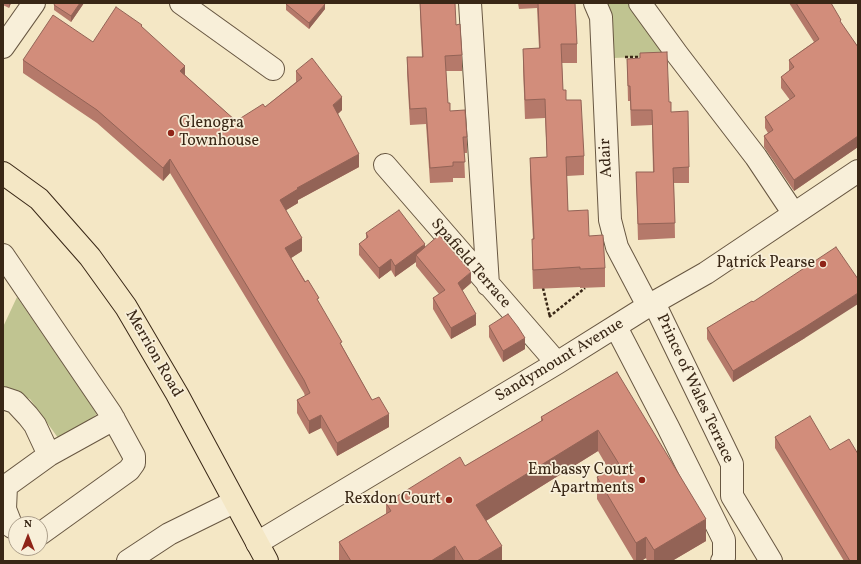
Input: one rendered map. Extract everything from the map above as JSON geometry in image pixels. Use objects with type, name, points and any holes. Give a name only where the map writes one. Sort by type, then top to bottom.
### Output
[{"type":"main road","name":"Merrion Road","points":[[3,173],[39,199],[90,257],[121,300],[177,394],[262,552]]},
{"type":"street","points":[[3,47],[34,3]]},
{"type":"street","points":[[181,3],[273,69]]},
{"type":"street","points":[[470,3],[488,286]]},
{"type":"street","name":"Adair","points":[[595,3],[601,16],[610,220],[617,247],[651,305]]},
{"type":"street","points":[[640,3],[756,157],[794,214]]},
{"type":"street","name":"Spafield Terrace","points":[[385,165],[488,286],[557,363]]},
{"type":"street","name":"Sandymount Avenue","points":[[262,552],[557,363],[706,273],[858,171]]},
{"type":"street","points":[[3,255],[114,419],[134,456],[134,463],[129,470],[48,528]]},
{"type":"street","name":"Prince of Wales Terrace","points":[[651,305],[732,464],[732,496],[771,561]]},
{"type":"street","points":[[616,327],[724,540],[724,558],[722,561]]},
{"type":"street","points":[[3,398],[15,402],[28,416],[35,425],[49,455]]},
{"type":"street","points":[[8,519],[5,509],[5,486],[49,455],[114,419]]},
{"type":"street","points":[[128,561],[169,534],[234,502]]},
{"type":"path","points":[[602,58],[644,57]]},
{"type":"path","points":[[543,288],[550,317]]},
{"type":"path","points":[[529,331],[550,317],[585,288]]},
{"type":"green space","points":[[607,3],[632,3],[670,56],[613,58],[611,17]]},
{"type":"green space","points":[[17,297],[97,414],[61,442],[30,399],[3,388],[3,327]]},
{"type":"building","points":[[55,3],[80,3],[71,16],[54,5]]},
{"type":"building","points":[[420,3],[455,3],[456,25],[460,24],[462,55],[445,56],[448,103],[450,103],[450,111],[465,110],[467,137],[463,137],[465,162],[453,162],[453,166],[430,168],[426,108],[410,109],[407,57],[423,57]]},
{"type":"building","points":[[538,3],[575,3],[577,44],[561,44],[563,90],[566,90],[566,100],[581,100],[584,156],[566,157],[568,211],[588,210],[589,236],[603,235],[605,268],[580,269],[580,267],[533,270],[532,239],[534,239],[530,158],[547,157],[545,99],[525,100],[523,49],[540,48]]},
{"type":"building","points":[[796,3],[831,3],[841,20],[840,21],[858,47],[858,136],[794,180],[764,136],[773,130],[765,117],[795,96],[781,77],[794,67],[789,60],[819,39]]},
{"type":"building","points":[[286,4],[325,4],[309,23]]},
{"type":"building","points":[[116,7],[142,25],[141,26],[185,66],[180,71],[236,121],[263,104],[265,107],[302,78],[296,71],[312,58],[342,97],[333,105],[359,154],[297,188],[298,189],[280,200],[302,238],[285,248],[305,282],[308,280],[319,298],[317,299],[342,342],[340,343],[372,400],[379,397],[389,414],[337,443],[321,415],[309,421],[297,400],[310,393],[304,380],[170,159],[163,168],[97,110],[23,60],[53,15],[93,42]]},
{"type":"building","points":[[667,52],[669,102],[671,102],[671,112],[688,111],[689,167],[673,168],[675,223],[638,224],[636,172],[654,172],[652,110],[631,110],[627,59],[640,58],[640,53]]},
{"type":"building","points":[[399,210],[425,244],[395,266],[391,259],[379,268],[359,244],[368,237],[366,233]]},
{"type":"building","points":[[439,235],[471,272],[458,283],[476,314],[451,328],[433,298],[445,290],[416,255]]},
{"type":"building","points":[[836,247],[858,279],[858,293],[733,371],[707,328],[752,301],[753,302]]},
{"type":"building","points":[[508,314],[525,338],[503,351],[489,326]]},
{"type":"building","points":[[617,372],[706,519],[654,550],[646,537],[636,543],[597,477],[619,464],[598,430],[476,505],[502,546],[477,561],[464,561],[455,546],[431,561],[351,561],[339,542],[391,511],[386,503],[460,457],[465,466],[543,420],[541,417]]},
{"type":"building","points":[[810,416],[830,450],[849,439],[858,454],[858,561],[850,561],[775,437]]},
{"type":"place","name":"Glenogra Townhouse","points":[[171,133]]},
{"type":"place","name":"Patrick Pearse","points":[[823,264]]},
{"type":"place","name":"Embassy Court Apartments","points":[[642,480]]},
{"type":"place","name":"Rexdon Court","points":[[449,500]]}]
